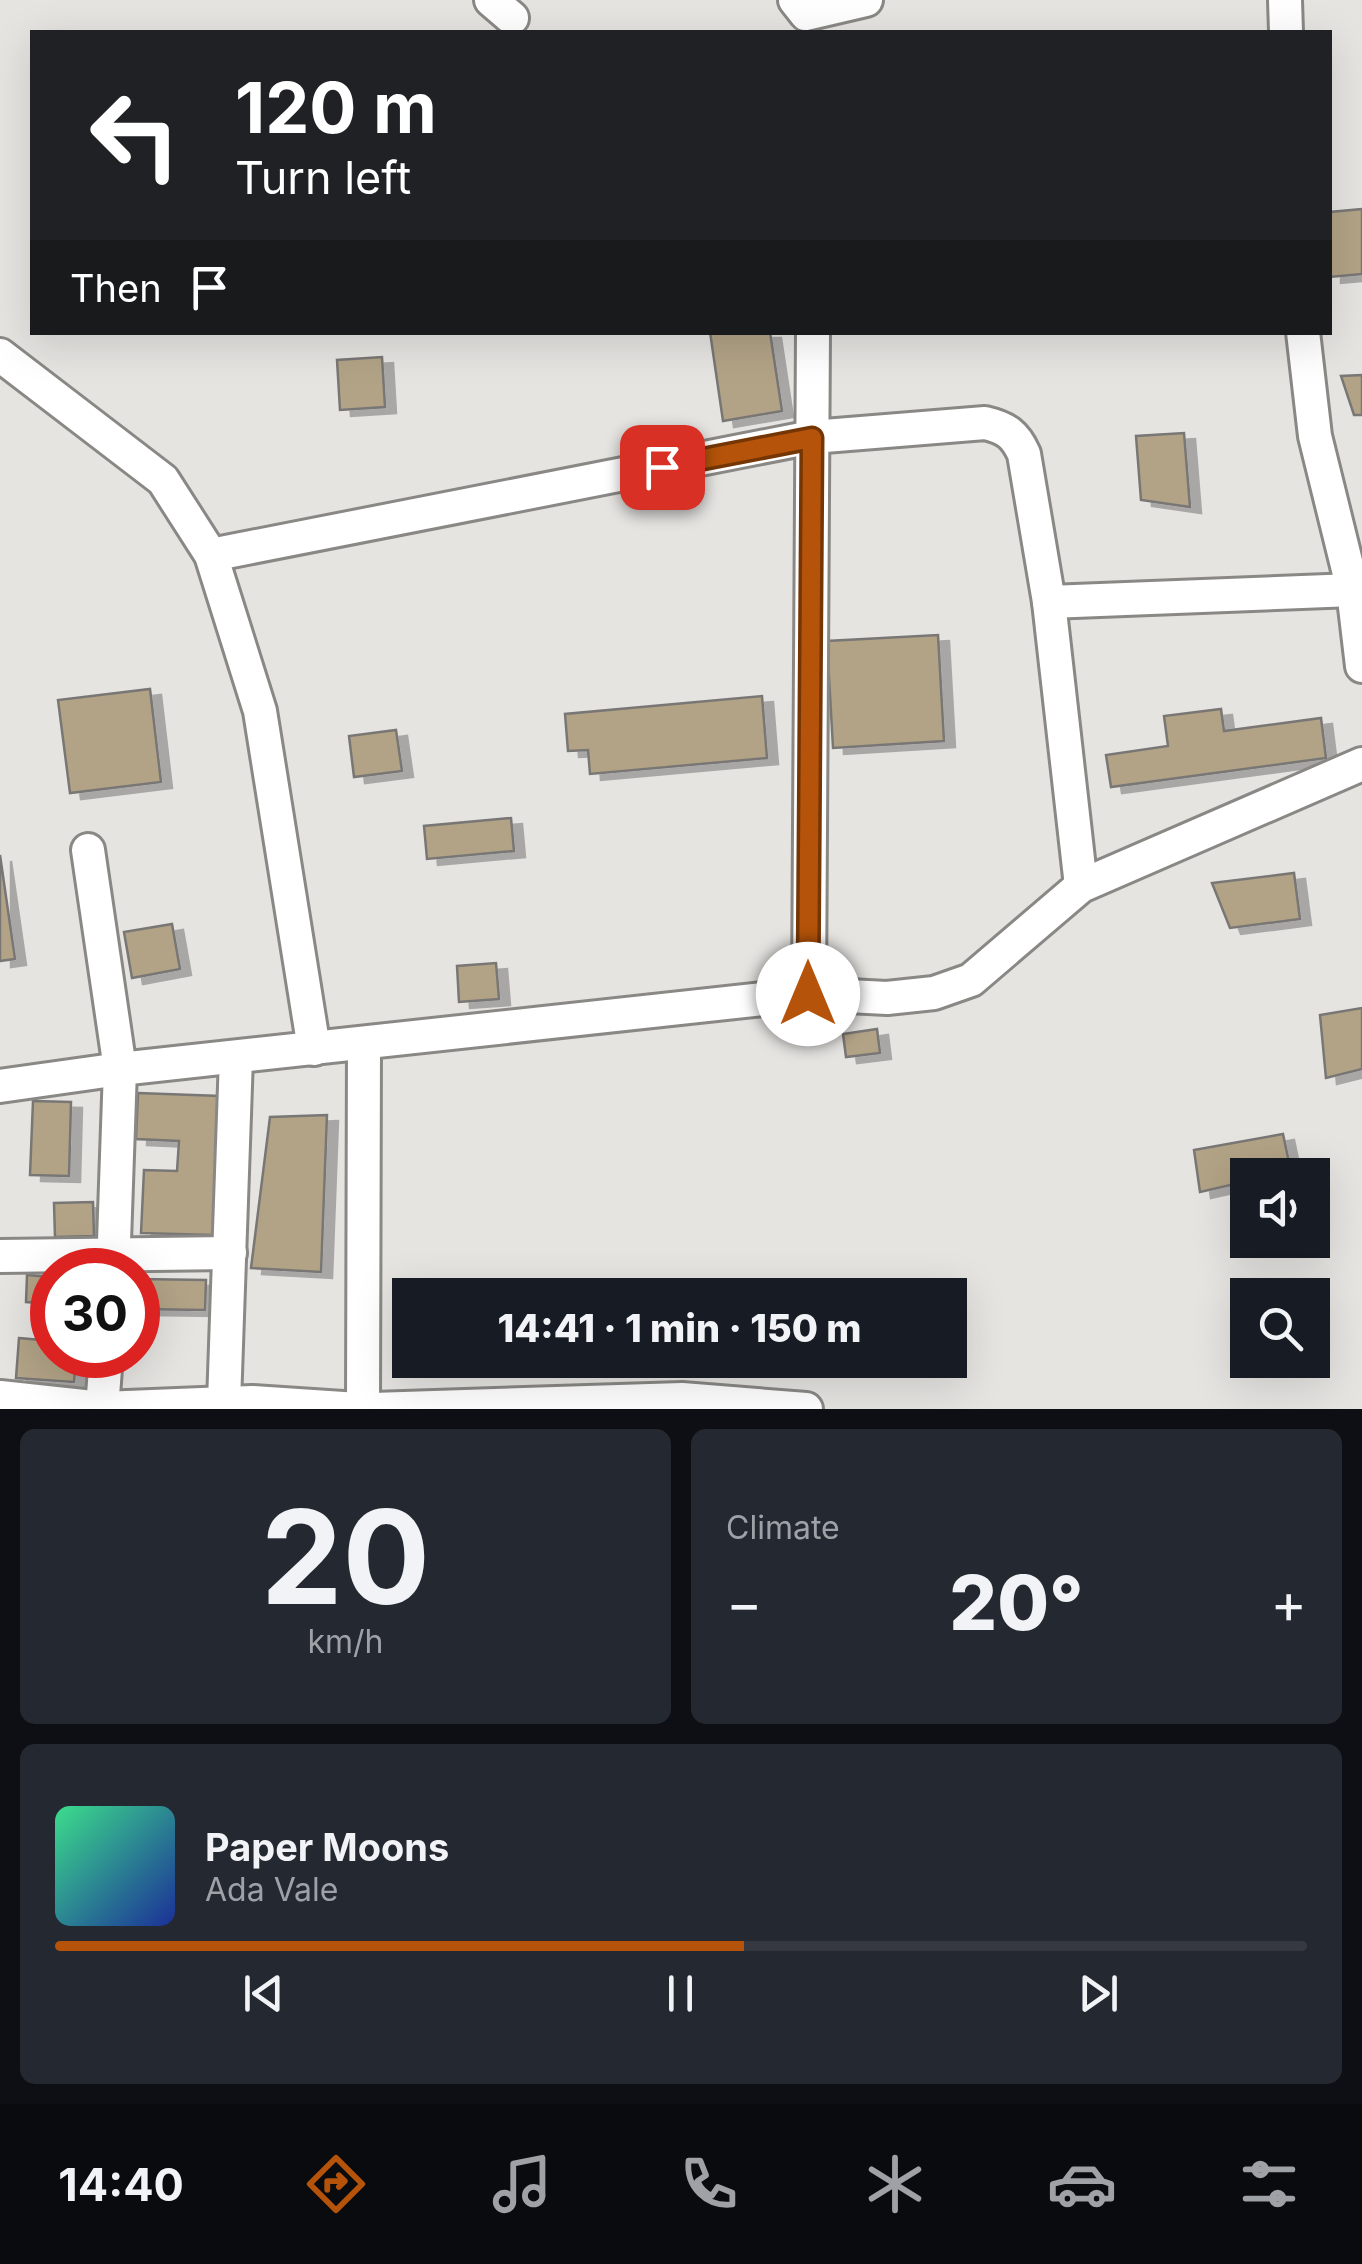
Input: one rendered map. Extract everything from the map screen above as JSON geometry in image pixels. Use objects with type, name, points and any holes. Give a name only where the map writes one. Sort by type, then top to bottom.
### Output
[{"type":"street","points":[[803,12],[866,0]]},
{"type":"street","points":[[1285,0],[1286,30]]},
{"type":"street","points":[[808,994],[813,335]]},
{"type":"street","points":[[1302,335],[1315,436],[1353,590],[1362,666]]},
{"type":"street","points":[[0,356],[163,480],[212,556],[260,711],[314,1049]]},
{"type":"street","points":[[212,556],[812,438],[986,423],[1004,428],[1016,438],[1024,454],[1050,602],[1081,886]]},
{"type":"street","points":[[1050,602],[1353,590]]},
{"type":"street","points":[[0,1086],[808,994],[934,993],[971,980],[1081,886],[1362,764]]},
{"type":"street","points":[[88,850],[120,1070],[114,1248]]},
{"type":"street","points":[[0,1397],[102,1408],[242,1405],[361,1409],[364,1043]]},
{"type":"street","points":[[236,1057],[230,1253],[242,1405]]},
{"type":"street","points":[[160,1258],[230,1253]]},
{"type":"street","points":[[0,1256],[30,1258]]},
{"type":"street","points":[[102,1408],[104,1378]]},
{"type":"street","points":[[374,1409],[681,1404],[806,1409]]},
{"type":"building","points":[[1362,209],[1362,274],[1332,277],[1332,212]]},
{"type":"building","points":[[710,335],[770,335],[782,411],[723,421]]},
{"type":"building","points":[[382,357],[385,407],[340,410],[337,360]]},
{"type":"building","points":[[1362,375],[1362,415],[1354,415],[1341,376]]},
{"type":"building","points":[[1184,433],[1190,507],[1141,500],[1136,436]]},
{"type":"building","points":[[938,635],[944,741],[833,748],[827,641]]},
{"type":"building","points":[[150,689],[161,782],[70,793],[58,700]]},
{"type":"building","points":[[762,696],[767,758],[590,774],[588,750],[568,751],[565,714]]},
{"type":"building","points":[[1221,709],[1224,731],[1321,718],[1326,758],[1111,787],[1106,755],[1168,746],[1164,716]]},
{"type":"building","points":[[396,730],[402,771],[354,777],[349,736]]},
{"type":"building","points":[[511,818],[514,851],[427,859],[424,826]]},
{"type":"building","points":[[0,855],[15,959],[0,961]]},
{"type":"building","points":[[1294,873],[1300,919],[1230,928],[1212,883]]},
{"type":"building","points":[[172,924],[180,969],[132,978],[124,932]]},
{"type":"building","points":[[496,963],[499,999],[459,1002],[457,966]]},
{"type":"building","points":[[1362,1008],[1362,1069],[1326,1078],[1320,1015]]},
{"type":"building","points":[[877,1029],[880,1053],[846,1057],[843,1034]]},
{"type":"building","points":[[138,1093],[220,1096],[214,1235],[141,1233],[144,1170],[177,1171],[179,1141],[136,1139]]},
{"type":"building","points":[[33,1101],[71,1102],[69,1176],[30,1175]]},
{"type":"building","points":[[327,1115],[321,1272],[251,1268],[270,1117]]},
{"type":"building","points":[[1283,1134],[1288,1158],[1230,1158],[1230,1185],[1200,1192],[1194,1150]]},
{"type":"building","points":[[93,1202],[94,1236],[55,1237],[54,1203]]},
{"type":"building","points":[[27,1275],[30,1275],[30,1302],[26,1302]]},
{"type":"building","points":[[160,1279],[206,1280],[205,1310],[160,1309]]},
{"type":"building","points":[[19,1338],[30,1339],[30,1378],[74,1378],[74,1382],[16,1378]]},
{"type":"route","points":[[662,467],[812,438],[808,994]]}]
